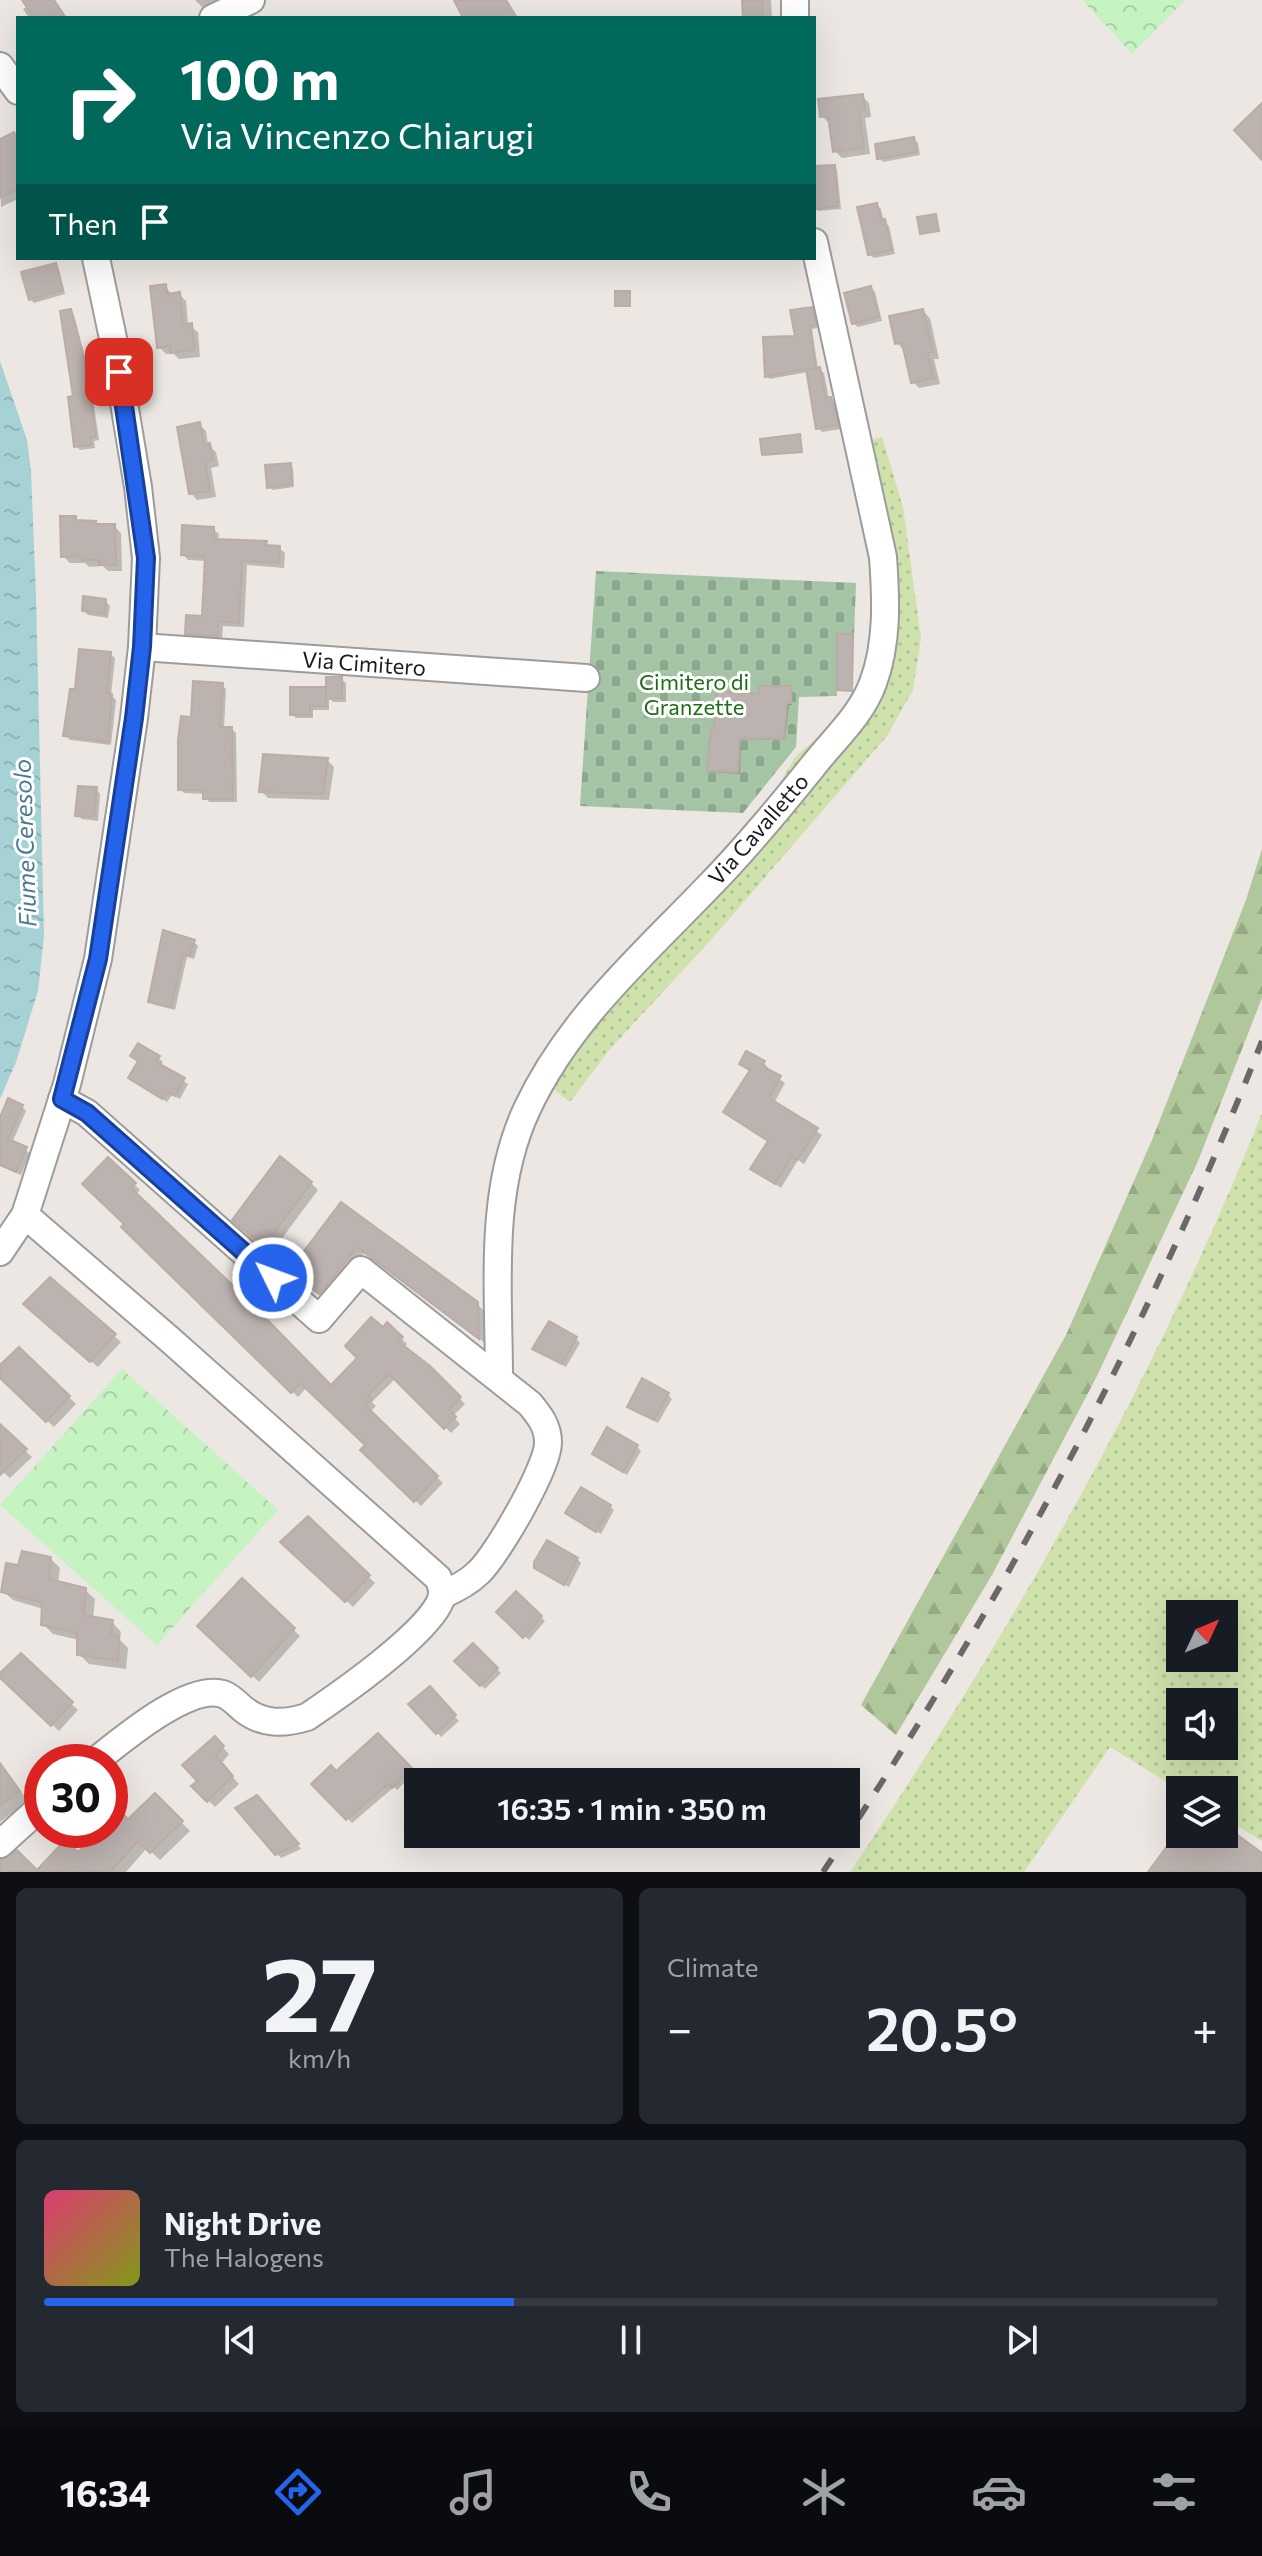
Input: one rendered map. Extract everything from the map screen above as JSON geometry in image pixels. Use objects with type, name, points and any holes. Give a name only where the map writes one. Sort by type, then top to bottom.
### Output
[{"type":"street","points":[[220,16],[252,7]]},
{"type":"street","points":[[0,66],[16,88]]},
{"type":"street","name":"Via Cavalletto","points":[[499,1378],[500,1217],[508,1162],[526,1109],[563,1046],[606,990],[712,884],[775,813],[858,713],[873,684],[881,654],[886,608],[883,557],[816,251]]},
{"type":"street","points":[[0,1252],[25,1215],[62,1099],[98,959],[142,647],[146,558],[140,501],[114,343],[96,260]]},
{"type":"street","name":"Via Cimitero","points":[[142,647],[586,678]]},
{"type":"street","points":[[62,1099],[87,1113],[319,1319],[361,1270],[499,1378],[542,1418],[548,1442],[547,1457],[528,1494],[481,1571],[459,1588],[442,1595]]},
{"type":"street","points":[[25,1215],[438,1578],[442,1588],[438,1606],[401,1647],[307,1717],[290,1722],[264,1720],[253,1716],[231,1698],[220,1693],[207,1693],[149,1719],[117,1744]]},
{"type":"street","points":[[0,1844],[24,1822]]},
{"type":"green space","points":[[1082,0],[1185,0],[1132,54]]},
{"type":"green space","points":[[882,437],[903,507],[921,638],[913,690],[887,736],[710,941],[610,1049],[570,1102],[547,1084],[745,843],[795,757],[863,699],[875,578],[853,444]]},
{"type":"green space","name":"Cimitero di Granzette","points":[[596,571],[856,583],[853,664],[837,690],[837,696],[799,697],[796,747],[743,813],[580,806]]},
{"type":"green space","points":[[1262,849],[1262,998],[1198,1161],[1096,1378],[992,1575],[896,1735],[861,1705],[1066,1335],[1152,1140],[1246,900]]},
{"type":"green space","points":[[1262,1113],[1262,1841],[1238,1826],[1238,1776],[1166,1776],[1166,1781],[1110,1747],[1024,1872],[850,1872],[910,1782],[1023,1597],[1127,1408],[1175,1311]]},
{"type":"green space","points":[[122,1369],[278,1510],[157,1645],[0,1505]]},
{"type":"water","name":"Fiume Ceresolo","points":[[0,361],[27,440],[31,471],[44,936],[38,991],[16,1062],[0,1099]]},
{"type":"building","points":[[22,0],[54,0],[65,16],[33,16]]},
{"type":"building","points":[[454,0],[506,0],[516,16],[462,16]]},
{"type":"building","points":[[742,0],[762,0],[763,16],[743,16]]},
{"type":"building","points":[[863,94],[865,110],[859,111],[864,148],[833,152],[828,116],[820,117],[818,99]]},
{"type":"building","points":[[1262,103],[1262,160],[1234,130]]},
{"type":"building","points":[[14,132],[16,136],[16,190],[0,198],[0,139]]},
{"type":"building","points":[[914,137],[917,152],[877,159],[875,144]]},
{"type":"building","points":[[835,165],[838,206],[816,209],[816,166]]},
{"type":"building","points":[[877,203],[881,220],[885,219],[892,250],[868,255],[857,207]]},
{"type":"building","points":[[936,214],[939,231],[920,234],[917,217]]},
{"type":"building","points":[[56,263],[63,290],[29,300],[21,272]]},
{"type":"building","points":[[166,284],[167,294],[180,292],[183,324],[192,323],[194,350],[170,353],[170,346],[157,348],[150,286]]},
{"type":"building","points":[[871,286],[879,317],[852,324],[844,293]]},
{"type":"building","points":[[615,291],[630,291],[630,306],[615,306]]},
{"type":"building","points":[[812,307],[816,325],[810,326],[816,367],[765,377],[763,337],[795,336],[790,310]]},
{"type":"building","points":[[71,309],[86,366],[96,437],[91,437],[91,445],[74,447],[68,397],[73,396],[60,311]]},
{"type":"building","points":[[923,309],[933,352],[928,353],[934,378],[911,383],[902,343],[895,344],[889,316]]},
{"type":"building","points":[[820,367],[826,398],[831,397],[838,425],[816,429],[806,369]]},
{"type":"building","points":[[200,422],[204,444],[210,443],[213,460],[205,461],[210,491],[189,494],[177,427]]},
{"type":"building","points":[[800,434],[802,452],[762,455],[760,439]]},
{"type":"building","points":[[291,463],[292,484],[267,488],[265,465]]},
{"type":"building","points":[[60,516],[76,516],[76,520],[96,521],[96,524],[115,524],[116,565],[99,565],[99,560],[80,560],[80,556],[61,557]]},
{"type":"building","points":[[182,525],[214,527],[214,539],[267,541],[266,545],[280,546],[279,563],[242,561],[239,623],[219,621],[218,636],[185,634],[186,615],[202,616],[205,557],[181,555]]},
{"type":"building","points":[[83,596],[106,599],[105,614],[82,611]]},
{"type":"building","points":[[837,634],[853,634],[852,691],[837,690]]},
{"type":"building","points":[[79,649],[111,652],[107,693],[112,694],[108,742],[63,736],[70,689],[75,689]]},
{"type":"building","points":[[326,677],[342,677],[342,698],[326,699]]},
{"type":"building","points":[[193,681],[223,683],[220,727],[232,727],[233,799],[203,799],[203,790],[178,790],[181,716],[191,717]]},
{"type":"building","points":[[759,686],[791,686],[784,739],[740,738],[738,772],[707,771],[716,691],[759,694]]},
{"type":"building","points":[[290,687],[326,687],[326,706],[310,706],[310,715],[290,715]]},
{"type":"building","points":[[263,754],[328,758],[323,794],[259,792]]},
{"type":"building","points":[[78,786],[97,787],[94,817],[75,816]]},
{"type":"building","points":[[163,930],[195,940],[190,956],[183,954],[171,1007],[148,1002]]},
{"type":"building","points":[[138,1043],[160,1056],[156,1062],[185,1078],[175,1096],[167,1092],[162,1099],[128,1078],[138,1061],[130,1056]]},
{"type":"building","points":[[746,1051],[765,1061],[762,1066],[781,1076],[769,1098],[818,1128],[797,1160],[792,1156],[775,1184],[750,1169],[768,1141],[723,1112],[750,1070],[739,1064]]},
{"type":"building","points":[[8,1098],[23,1105],[8,1139],[27,1147],[16,1172],[0,1165],[0,1117]]},
{"type":"building","points":[[280,1156],[312,1182],[263,1247],[232,1220]]},
{"type":"building","points":[[108,1157],[136,1183],[131,1188],[331,1385],[357,1358],[345,1346],[371,1317],[383,1327],[387,1322],[403,1337],[399,1342],[430,1366],[461,1397],[449,1409],[456,1417],[444,1429],[389,1374],[368,1395],[372,1399],[365,1405],[438,1476],[414,1502],[360,1450],[365,1445],[300,1383],[291,1393],[121,1227],[124,1224],[82,1184]]},
{"type":"building","points":[[341,1202],[478,1302],[479,1339],[357,1247],[319,1294],[289,1271]]},
{"type":"building","points":[[50,1277],[116,1334],[90,1362],[23,1304]]},
{"type":"building","points":[[549,1321],[577,1337],[562,1364],[532,1349]]},
{"type":"building","points":[[19,1347],[70,1396],[46,1422],[0,1378],[0,1365]]},
{"type":"building","points":[[642,1378],[669,1393],[654,1420],[627,1407]]},
{"type":"building","points":[[0,1424],[27,1449],[0,1475]]},
{"type":"building","points":[[607,1427],[638,1445],[623,1472],[592,1454]]},
{"type":"building","points":[[581,1487],[611,1505],[596,1532],[565,1513]]},
{"type":"building","points":[[308,1516],[370,1575],[345,1602],[280,1542]]},
{"type":"building","points":[[547,1540],[578,1558],[564,1585],[534,1568],[534,1562]]},
{"type":"building","points":[[22,1551],[51,1557],[49,1579],[86,1588],[84,1615],[113,1620],[111,1635],[119,1637],[118,1661],[77,1655],[77,1633],[41,1625],[42,1603],[1,1592],[6,1563],[18,1565]]},
{"type":"building","points":[[242,1578],[295,1628],[251,1677],[197,1626]]},
{"type":"building","points":[[516,1591],[542,1616],[523,1638],[496,1612]]},
{"type":"building","points":[[473,1643],[498,1668],[480,1686],[454,1661]]},
{"type":"building","points":[[21,1653],[73,1702],[51,1726],[0,1678],[0,1673]]},
{"type":"building","points":[[430,1686],[456,1715],[436,1734],[408,1704]]},
{"type":"building","points":[[378,1733],[412,1768],[404,1768],[404,1776],[392,1788],[388,1784],[346,1820],[311,1784],[331,1765],[336,1771]]},
{"type":"building","points":[[215,1736],[224,1746],[216,1756],[233,1776],[207,1802],[191,1786],[197,1781],[182,1765]]},
{"type":"building","points":[[0,1763],[20,1791],[0,1806]]},
{"type":"building","points":[[155,1793],[183,1821],[150,1853],[138,1841],[110,1872],[0,1872],[0,1860],[17,1850],[37,1870],[58,1848],[74,1848],[78,1852],[82,1848],[128,1848],[128,1819]]},
{"type":"building","points":[[257,1795],[299,1844],[275,1855],[235,1808]]},
{"type":"building","points":[[1238,1835],[1262,1853],[1262,1872],[1148,1872],[1166,1848],[1238,1848]]},
{"type":"railway","points":[[823,1872],[949,1673],[1065,1468],[1170,1257],[1262,1041]]},
{"type":"route","points":[[119,372],[146,558],[142,647],[98,959],[62,1099],[87,1113],[273,1278]]}]
